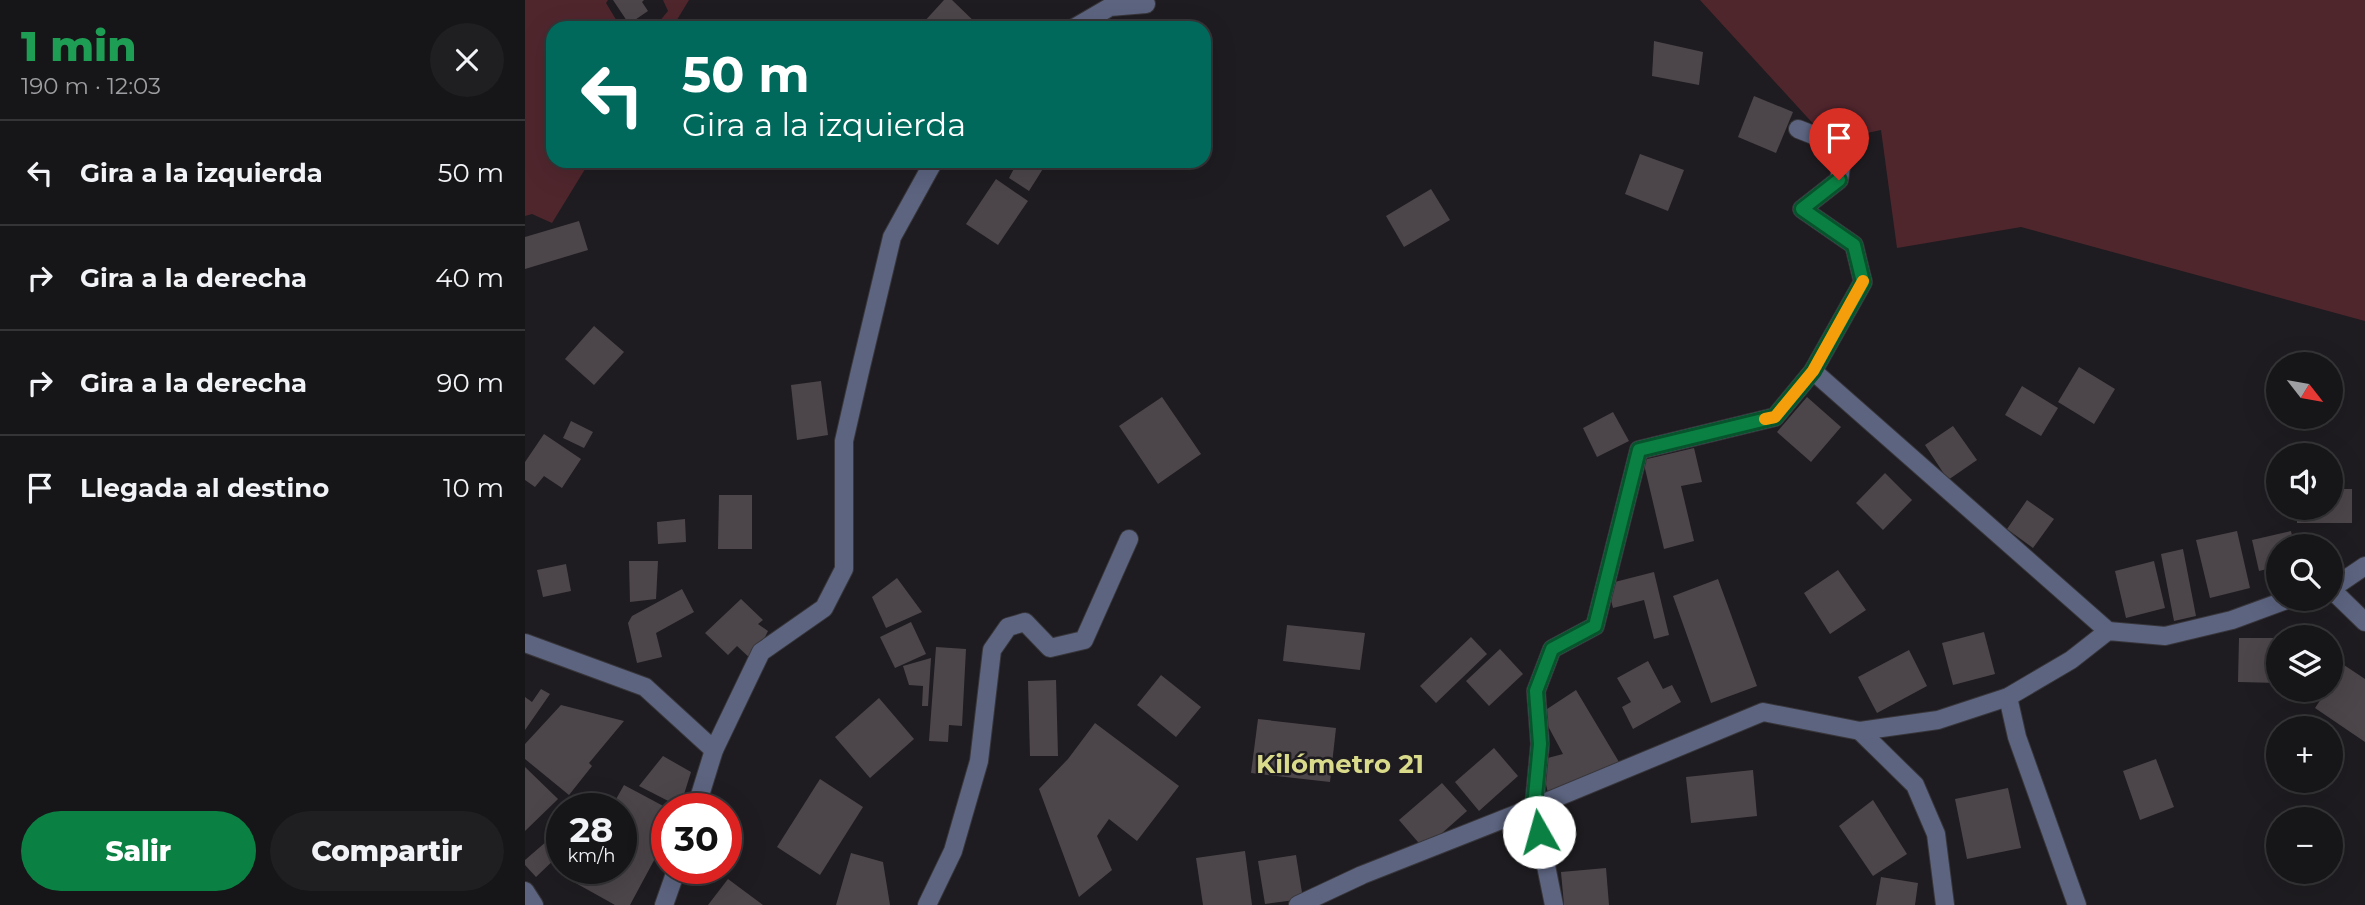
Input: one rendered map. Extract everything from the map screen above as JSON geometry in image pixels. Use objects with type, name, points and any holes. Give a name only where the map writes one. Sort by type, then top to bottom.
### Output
[{"type":"street","points":[[1086,21],[1109,8],[1146,4]]},
{"type":"street","points":[[1554,905],[1534,807],[1540,744],[1536,691],[1552,649],[1595,626],[1639,450],[1775,417],[1813,371],[1863,282],[1854,245],[1802,209],[1839,180],[1845,147],[1798,129]]},
{"type":"street","points":[[701,793],[714,750],[761,652],[824,608],[844,569],[844,441],[892,237],[930,168]]},
{"type":"street","points":[[1813,371],[2108,631],[2165,636],[2232,620],[2266,608]]},
{"type":"street","points":[[927,905],[953,851],[979,761],[992,650],[1008,627],[1025,622],[1050,648],[1084,640],[1129,539]]},
{"type":"street","points":[[2343,581],[2365,566]]},
{"type":"street","points":[[2343,601],[2365,622]]},
{"type":"street","points":[[1297,905],[1362,875],[1763,712],[1860,731],[1938,720],[2008,697],[2071,660],[2108,631]]},
{"type":"street","points":[[525,643],[645,687],[714,750]]},
{"type":"street","points":[[2008,697],[2017,737],[2077,905]]},
{"type":"street","points":[[1860,731],[1915,785],[1937,834],[1945,905]]},
{"type":"street","points":[[664,905],[671,884]]},
{"type":"street","points":[[525,891],[534,905]]},
{"type":"shaded area","points":[[525,0],[608,0],[606,3],[617,21],[546,21],[546,168],[586,168],[552,223],[532,214],[525,216]]},
{"type":"shaded area","points":[[663,0],[689,0],[676,21],[660,21],[668,11]]},
{"type":"shaded area","points":[[1700,0],[2365,0],[2365,321],[2021,227],[1897,248],[1881,130],[1829,141]]},
{"type":"building","points":[[613,0],[644,0],[642,2],[648,11],[633,21],[627,21]]},
{"type":"building","points":[[944,0],[952,0],[974,21],[925,21]]},
{"type":"building","points":[[1654,41],[1703,52],[1699,85],[1652,76]]},
{"type":"building","points":[[1754,96],[1793,112],[1776,153],[1738,137]]},
{"type":"building","points":[[1640,154],[1684,170],[1668,211],[1625,194]]},
{"type":"building","points":[[1014,168],[1043,168],[1029,191],[1009,178]]},
{"type":"building","points":[[996,179],[1028,201],[998,245],[966,224]]},
{"type":"building","points":[[1431,189],[1450,220],[1404,247],[1386,216]]},
{"type":"building","points":[[579,221],[588,250],[525,269],[525,237]]},
{"type":"building","points":[[594,326],[624,352],[594,385],[565,359]]},
{"type":"building","points":[[2079,367],[2115,389],[2094,424],[2058,402]]},
{"type":"building","points":[[821,381],[828,435],[797,440],[791,385]]},
{"type":"building","points":[[2022,386],[2058,408],[2041,436],[2005,415]]},
{"type":"building","points":[[1162,397],[1201,454],[1158,484],[1119,426]]},
{"type":"building","points":[[1807,397],[1841,427],[1811,462],[1777,432]]},
{"type":"building","points":[[1613,412],[1629,441],[1597,457],[1583,428]]},
{"type":"building","points":[[571,421],[593,432],[584,448],[563,438]]},
{"type":"building","points":[[1953,426],[1977,460],[1948,480],[1925,445]]},
{"type":"building","points":[[544,434],[581,459],[562,488],[544,476],[535,487],[525,480],[525,462]]},
{"type":"building","points":[[1694,448],[1702,482],[1681,486],[1694,541],[1664,549],[1643,460]]},
{"type":"building","points":[[1885,473],[1912,500],[1883,530],[1856,503]]},
{"type":"building","points":[[2343,489],[2352,489],[2352,523],[2297,523],[2297,520],[2343,520]]},
{"type":"building","points":[[719,495],[752,495],[752,549],[718,549]]},
{"type":"building","points":[[2027,500],[2054,519],[2033,548],[2007,529]]},
{"type":"building","points":[[685,519],[686,542],[658,544],[657,522]]},
{"type":"building","points":[[2237,531],[2250,588],[2210,598],[2196,540]]},
{"type":"building","points":[[2266,537],[2266,569],[2259,571],[2252,540]]},
{"type":"building","points":[[2183,549],[2196,616],[2174,621],[2161,554]]},
{"type":"building","points":[[629,561],[658,561],[656,599],[630,602]]},
{"type":"building","points":[[2154,561],[2165,608],[2126,618],[2115,571]]},
{"type":"building","points":[[566,564],[571,591],[543,597],[537,570]]},
{"type":"building","points":[[1838,570],[1866,610],[1830,634],[1804,593]]},
{"type":"building","points":[[1654,572],[1669,635],[1654,639],[1644,600],[1613,608],[1607,584]]},
{"type":"building","points":[[897,578],[922,612],[886,628],[872,597]]},
{"type":"building","points":[[1718,579],[1757,686],[1711,703],[1673,596]]},
{"type":"building","points":[[682,589],[694,612],[656,633],[662,657],[637,663],[628,623],[632,616]]},
{"type":"building","points":[[741,599],[763,620],[758,624],[768,631],[753,661],[737,646],[728,655],[705,633]]},
{"type":"building","points":[[911,622],[926,654],[895,668],[880,637]]},
{"type":"building","points":[[1287,625],[1365,633],[1360,670],[1283,661]]},
{"type":"building","points":[[1984,632],[1995,674],[1953,685],[1942,643]]},
{"type":"building","points":[[1471,637],[1487,654],[1436,703],[1420,686]]},
{"type":"building","points":[[2239,638],[2266,638],[2266,683],[2238,682]]},
{"type":"building","points":[[936,647],[966,649],[962,726],[949,725],[948,742],[929,741]]},
{"type":"building","points":[[1500,649],[1523,674],[1489,706],[1466,681]]},
{"type":"building","points":[[1909,650],[1927,686],[1877,713],[1858,677]]},
{"type":"building","points":[[931,658],[928,706],[922,706],[923,686],[909,685],[903,666]]},
{"type":"building","points":[[1648,661],[1663,689],[1672,685],[1681,702],[1633,729],[1622,707],[1631,702],[1617,678]]},
{"type":"building","points":[[2343,666],[2365,679],[2365,742],[2343,727],[2343,716],[2327,716],[2315,708],[2319,702],[2343,702]]},
{"type":"building","points":[[1161,675],[1201,707],[1176,737],[1137,705]]},
{"type":"building","points":[[1056,680],[1058,756],[1030,756],[1028,681]]},
{"type":"building","points":[[541,689],[550,694],[525,730],[525,697],[532,702]]},
{"type":"building","points":[[1576,690],[1619,762],[1549,797],[1540,760],[1563,754],[1541,713]]},
{"type":"building","points":[[879,698],[914,739],[870,778],[835,737]]},
{"type":"building","points":[[561,705],[624,721],[589,763],[592,766],[571,793],[567,793],[525,759],[525,744]]},
{"type":"building","points":[[1258,719],[1336,728],[1330,782],[1251,773]]},
{"type":"building","points":[[1095,723],[1179,786],[1137,841],[1109,819],[1097,836],[1112,870],[1079,897],[1039,789],[1068,759]]},
{"type":"building","points":[[1494,748],[1518,776],[1479,811],[1455,782]]},
{"type":"building","points":[[663,756],[691,772],[684,793],[653,793],[639,786]]},
{"type":"building","points":[[2156,759],[2174,807],[2140,820],[2123,771]]},
{"type":"building","points":[[525,767],[552,793],[546,793],[546,811],[525,831]]},
{"type":"building","points":[[1753,770],[1757,816],[1691,823],[1686,777]]},
{"type":"building","points":[[820,779],[863,807],[820,875],[777,847]]},
{"type":"building","points":[[1442,783],[1467,811],[1424,849],[1399,820]]},
{"type":"building","points":[[624,785],[651,799],[651,866],[630,905],[615,905],[577,884],[637,884],[637,793],[619,793]]},
{"type":"building","points":[[2008,788],[2021,848],[1967,859],[1955,799]]},
{"type":"building","points":[[1873,800],[1907,854],[1873,876],[1839,826]]},
{"type":"building","points":[[546,842],[546,867],[536,877],[525,865],[525,860]]},
{"type":"building","points":[[1245,851],[1252,905],[1203,905],[1196,858]]},
{"type":"building","points":[[851,853],[883,862],[890,905],[836,905]]},
{"type":"building","points":[[1296,855],[1303,899],[1265,904],[1258,861]]},
{"type":"building","points":[[1606,868],[1609,905],[1564,905],[1561,872]]},
{"type":"building","points":[[1881,877],[1918,883],[1915,905],[1876,905]]},
{"type":"building","points":[[724,884],[735,884],[763,905],[708,905]]},
{"type":"slow traffic","points":[[1765,419],[1775,417],[1813,371],[1863,281]]},
{"type":"district","name":"Kilómetro 21","points":[[1340,764]]},
{"type":"route","points":[[1539,832],[1534,807],[1540,744],[1536,691],[1552,649],[1595,626],[1639,450],[1775,417],[1813,371],[1863,282],[1854,245],[1802,209],[1839,180]]}]
